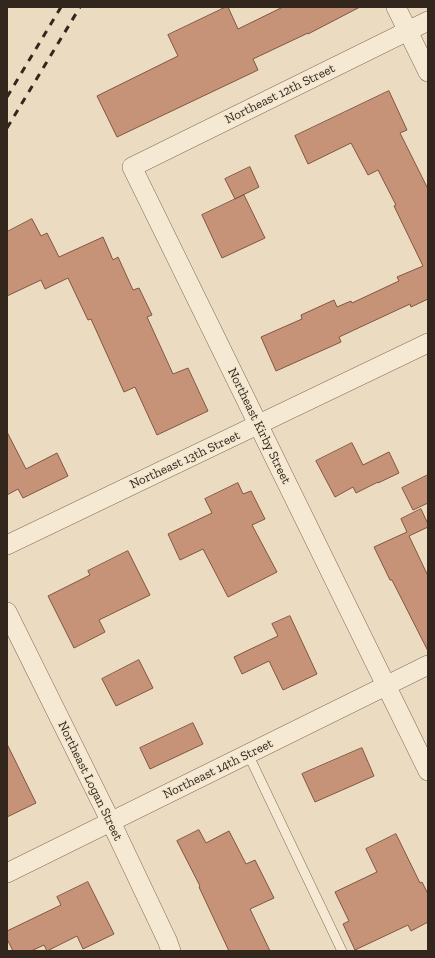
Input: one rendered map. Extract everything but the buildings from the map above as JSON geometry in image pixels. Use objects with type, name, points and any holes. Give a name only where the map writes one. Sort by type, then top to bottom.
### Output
[{"type":"street","points":[[396,7],[428,72]]},
{"type":"street","name":"Northeast 12th Street","points":[[132,167],[428,21]]},
{"type":"street","name":"Northeast Kirby Street","points":[[132,167],[428,771]]},
{"type":"street","name":"Northeast 13th Street","points":[[7,545],[428,343]]},
{"type":"street","name":"Northeast Logan Street","points":[[7,612],[111,822],[171,951]]},
{"type":"street","name":"Northeast 14th Street","points":[[7,873],[428,665]]},
{"type":"lane","points":[[248,754],[342,951]]},
{"type":"railway","points":[[7,97],[61,7]]},
{"type":"railway","points":[[7,128],[80,7]]}]
